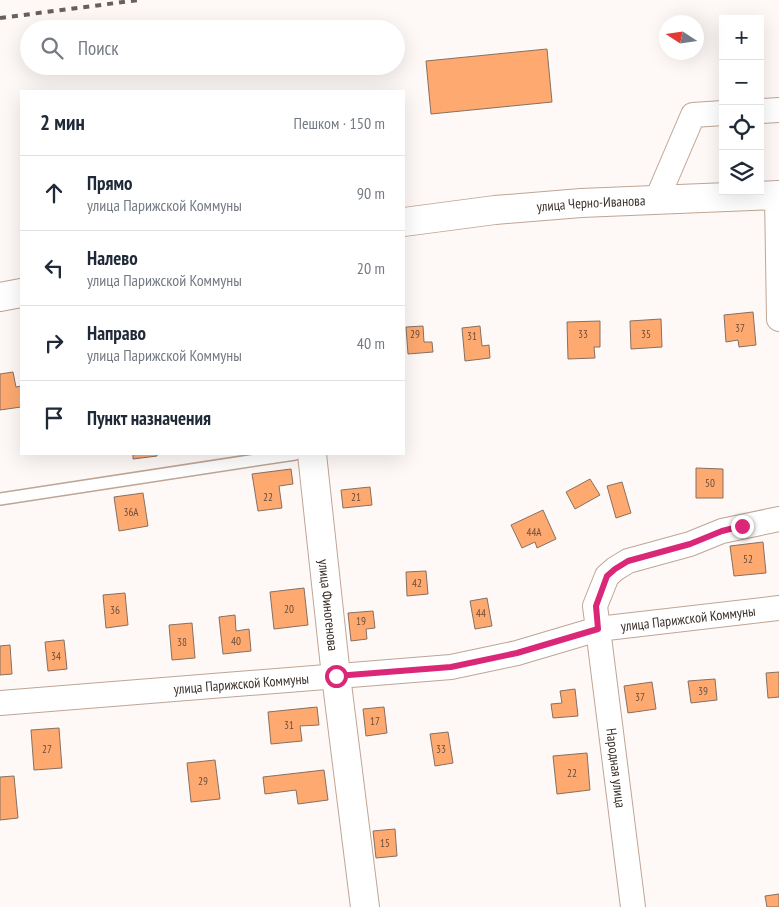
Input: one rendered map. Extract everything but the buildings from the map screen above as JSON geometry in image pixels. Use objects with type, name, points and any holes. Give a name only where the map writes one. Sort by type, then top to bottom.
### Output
[{"type":"street","points":[[764,111],[779,110]]},
{"type":"street","points":[[657,199],[693,115],[719,113]]},
{"type":"street","points":[[778,195],[779,319]]},
{"type":"street","name":"улица Черно-Иванова","points":[[405,222],[505,209],[657,199],[778,195]]},
{"type":"street","points":[[0,297],[20,293]]},
{"type":"street","name":"улица Финогенова","points":[[312,455],[336,676],[365,907]]},
{"type":"street","points":[[598,629],[596,606],[607,576],[628,561],[690,544],[722,531],[779,518]]},
{"type":"street","name":"улица Парижской Коммуны","points":[[0,703],[451,667],[517,653],[598,629],[779,608]]},
{"type":"street","name":"Народная улица","points":[[598,629],[634,907]]},
{"type":"lane","points":[[0,498],[288,455]]},
{"type":"railway","points":[[0,18],[139,0]]},
{"type":"route","points":[[336,676],[451,667],[517,653],[598,629],[596,606],[600,590],[607,576],[615,569],[628,561],[690,544],[722,531],[742,526]]}]
